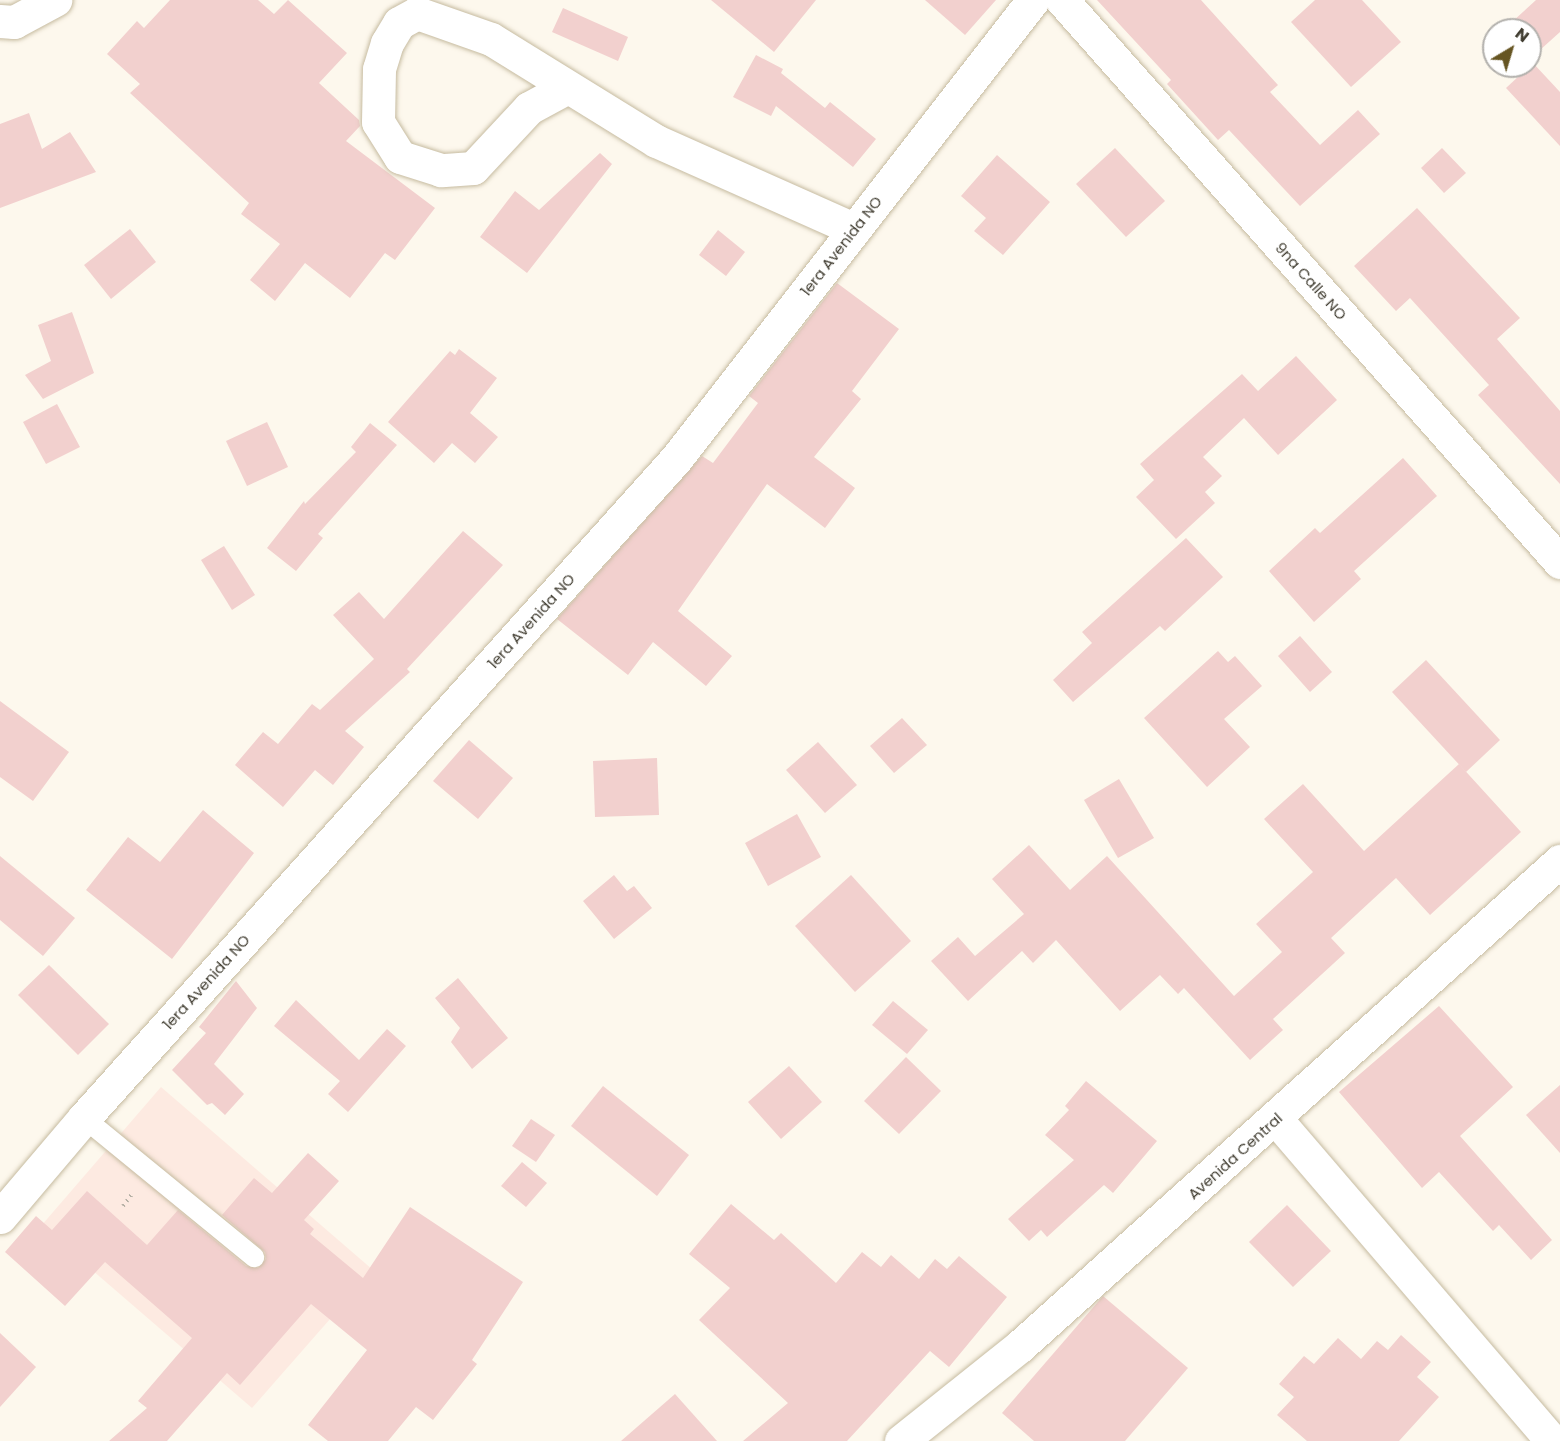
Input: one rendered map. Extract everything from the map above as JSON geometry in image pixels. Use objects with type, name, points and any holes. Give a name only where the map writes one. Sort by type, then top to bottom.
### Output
[{"type":"street","points":[[0,21],[14,22],[55,0]]},
{"type":"street","name":"1era Avenida NO","points":[[0,1217],[84,1118],[676,459],[1033,0]]},
{"type":"street","name":"9na Calle NO","points":[[1062,0],[1560,561]]},
{"type":"street","points":[[566,88],[529,108],[473,168],[441,170],[400,157],[378,122],[379,69],[387,43],[399,23],[417,13],[491,39],[566,88],[656,141],[854,229]]},
{"type":"street","name":"Avenida Central","points":[[901,1441],[1020,1346],[1276,1119],[1560,861]]},
{"type":"street","points":[[1276,1119],[1552,1441]]},
{"type":"lane","points":[[84,1118],[254,1257]]},
{"type":"shaded area","points":[[161,1087],[373,1270],[252,1408],[41,1226]]},
{"type":"building","points":[[170,0],[258,0],[274,14],[288,0],[347,53],[319,83],[359,120],[360,126],[346,141],[435,208],[395,260],[385,253],[350,298],[305,263],[275,301],[250,280],[280,244],[241,214],[249,203],[130,93],[140,84],[107,54],[137,21],[144,28]]},
{"type":"building","points":[[711,0],[816,0],[774,52]]},
{"type":"building","points":[[925,0],[996,0],[965,35]]},
{"type":"building","points":[[1097,0],[1201,0],[1278,85],[1270,92],[1320,145],[1358,110],[1380,134],[1300,206],[1229,130],[1218,140],[1167,84],[1171,80]]},
{"type":"building","points":[[1315,0],[1362,0],[1401,42],[1351,87],[1291,22]]},
{"type":"building","points":[[1536,0],[1560,0],[1560,32],[1542,48],[1542,18],[1516,18]]},
{"type":"building","points":[[563,8],[628,37],[618,61],[552,32]]},
{"type":"building","points":[[756,55],[783,69],[781,73],[825,108],[830,102],[876,139],[853,167],[776,106],[771,116],[733,97]]},
{"type":"building","points":[[1542,73],[1560,92],[1560,146],[1506,88],[1517,78],[1542,78]]},
{"type":"building","points":[[29,113],[42,149],[70,132],[96,172],[0,208],[0,124]]},
{"type":"building","points":[[1115,148],[1165,201],[1126,237],[1076,184]]},
{"type":"building","points":[[1442,148],[1466,173],[1444,193],[1421,168]]},
{"type":"building","points":[[600,153],[612,164],[527,273],[480,237],[515,191],[539,210]]},
{"type":"building","points":[[997,155],[1050,202],[1003,255],[974,231],[986,218],[961,196]]},
{"type":"building","points":[[1417,208],[1520,318],[1497,339],[1560,411],[1560,484],[1478,395],[1489,385],[1410,298],[1396,311],[1354,266]]},
{"type":"building","points":[[130,229],[156,262],[111,299],[84,265]]},
{"type":"building","points":[[718,230],[745,252],[726,276],[699,255]]},
{"type":"building","points":[[837,283],[899,329],[852,391],[861,399],[814,457],[855,488],[825,528],[767,484],[678,611],[732,656],[706,686],[653,642],[628,675],[557,619],[702,456],[713,463],[758,403],[749,396]]},
{"type":"building","points":[[72,312],[94,373],[43,399],[25,375],[51,361],[38,325]]},
{"type":"building","points":[[459,349],[497,378],[470,413],[498,437],[475,463],[452,443],[434,463],[388,422],[450,351],[455,355]]},
{"type":"building","points":[[1296,356],[1337,400],[1278,455],[1244,418],[1203,457],[1222,476],[1205,492],[1215,503],[1176,539],[1136,497],[1154,480],[1140,464],[1242,374],[1258,391]]},
{"type":"building","points":[[57,404],[80,447],[46,464],[23,422]]},
{"type":"building","points":[[267,422],[288,467],[247,486],[226,441]]},
{"type":"building","points":[[370,423],[397,445],[318,534],[323,538],[296,571],[267,548],[304,501],[305,504],[356,452],[351,447]]},
{"type":"building","points":[[1403,458],[1437,496],[1354,571],[1361,579],[1314,622],[1269,571],[1315,528],[1320,533]]},
{"type":"building","points":[[463,531],[503,565],[407,669],[410,672],[345,731],[364,747],[333,785],[315,770],[283,807],[235,765],[263,732],[278,744],[312,704],[320,710],[374,659],[333,615],[359,592],[384,619]]},
{"type":"building","points":[[1186,538],[1223,577],[1165,631],[1160,626],[1073,702],[1053,680],[1092,643],[1082,632]]},
{"type":"building","points":[[224,546],[255,595],[232,610],[201,560]]},
{"type":"building","points":[[1300,636],[1332,672],[1310,692],[1278,656]]},
{"type":"building","points":[[1218,651],[1228,662],[1235,656],[1262,686],[1224,719],[1250,747],[1207,787],[1144,718]]},
{"type":"building","points":[[1426,660],[1500,740],[1466,772],[1392,692]]},
{"type":"building","points":[[0,701],[69,752],[33,801],[0,777]]},
{"type":"building","points":[[902,718],[927,745],[894,773],[870,746]]},
{"type":"building","points":[[469,740],[513,778],[478,819],[433,781]]},
{"type":"building","points":[[818,742],[857,785],[825,813],[786,770]]},
{"type":"building","points":[[657,758],[659,815],[595,817],[593,761]]},
{"type":"building","points":[[1459,764],[1521,832],[1430,915],[1396,878],[1331,938],[1345,953],[1273,1019],[1283,1030],[1250,1060],[1184,988],[1178,994],[1160,975],[1120,1011],[1056,940],[1033,963],[1022,951],[968,1001],[931,961],[958,937],[975,956],[1024,914],[992,879],[1029,845],[1070,890],[1107,856],[1234,996],[1282,952],[1256,924],[1313,872],[1264,819],[1303,784],[1364,851]]},
{"type":"building","points":[[1119,779],[1154,838],[1118,858],[1084,800]]},
{"type":"building","points":[[203,810],[254,853],[172,959],[86,890],[128,837],[160,862]]},
{"type":"building","points":[[797,814],[821,857],[768,886],[745,843]]},
{"type":"building","points":[[0,856],[75,918],[43,956],[0,920]]},
{"type":"building","points":[[614,875],[627,891],[634,886],[652,908],[614,939],[583,901]]},
{"type":"building","points":[[851,875],[911,941],[855,992],[795,926]]},
{"type":"building","points":[[49,965],[109,1024],[78,1055],[18,995]]},
{"type":"building","points":[[458,978],[508,1038],[472,1069],[451,1042],[460,1028],[435,998]]},
{"type":"building","points":[[236,981],[257,1008],[214,1064],[244,1094],[225,1115],[212,1103],[207,1105],[172,1070],[206,1033],[199,1027]]},
{"type":"building","points":[[296,1000],[359,1060],[387,1029],[406,1046],[348,1112],[328,1094],[340,1081],[274,1026]]},
{"type":"building","points":[[893,1001],[928,1030],[907,1054],[872,1025]]},
{"type":"building","points":[[1439,1006],[1513,1087],[1460,1136],[1552,1240],[1531,1260],[1499,1225],[1493,1231],[1439,1172],[1422,1188],[1339,1092]]},
{"type":"building","points":[[906,1057],[941,1091],[899,1134],[864,1101]]},
{"type":"building","points":[[789,1066],[822,1102],[781,1139],[748,1102]]},
{"type":"building","points":[[1086,1081],[1157,1141],[1113,1193],[1104,1185],[1047,1237],[1041,1230],[1029,1241],[1008,1219],[1074,1160],[1045,1135],[1069,1110],[1065,1106]]},
{"type":"building","points":[[1560,1085],[1560,1153],[1526,1115]]},
{"type":"building","points":[[603,1086],[689,1155],[657,1196],[571,1126]]},
{"type":"building","points":[[531,1119],[555,1135],[536,1162],[512,1146]]},
{"type":"building","points":[[308,1153],[339,1181],[304,1220],[314,1229],[310,1234],[363,1278],[410,1207],[523,1282],[472,1360],[477,1364],[433,1420],[416,1407],[388,1441],[328,1441],[308,1425],[367,1350],[311,1304],[240,1385],[227,1373],[167,1441],[109,1441],[147,1408],[138,1401],[192,1338],[105,1262],[65,1306],[5,1252],[36,1216],[52,1230],[87,1191],[147,1245],[178,1210],[246,1266],[258,1268],[266,1259],[265,1252],[222,1215],[254,1178],[272,1193]]},
{"type":"building","points":[[522,1162],[547,1183],[526,1207],[501,1186]]},
{"type":"building","points":[[731,1204],[774,1240],[781,1233],[836,1283],[862,1252],[881,1267],[891,1255],[919,1279],[935,1259],[947,1269],[959,1256],[1007,1297],[949,1367],[930,1351],[847,1441],[743,1441],[788,1403],[699,1320],[730,1288],[689,1254]]},
{"type":"building","points":[[1287,1205],[1331,1251],[1293,1287],[1249,1242]]},
{"type":"building","points":[[1103,1296],[1188,1368],[1125,1441],[1034,1441],[1002,1413]]},
{"type":"building","points":[[0,1333],[36,1367],[0,1407]]},
{"type":"building","points":[[1401,1335],[1431,1362],[1417,1377],[1439,1397],[1399,1441],[1307,1441],[1277,1415],[1294,1397],[1279,1384],[1304,1356],[1314,1364],[1338,1338],[1361,1359],[1377,1341],[1388,1350]]},
{"type":"building","points":[[675,1394],[717,1441],[621,1441]]}]
